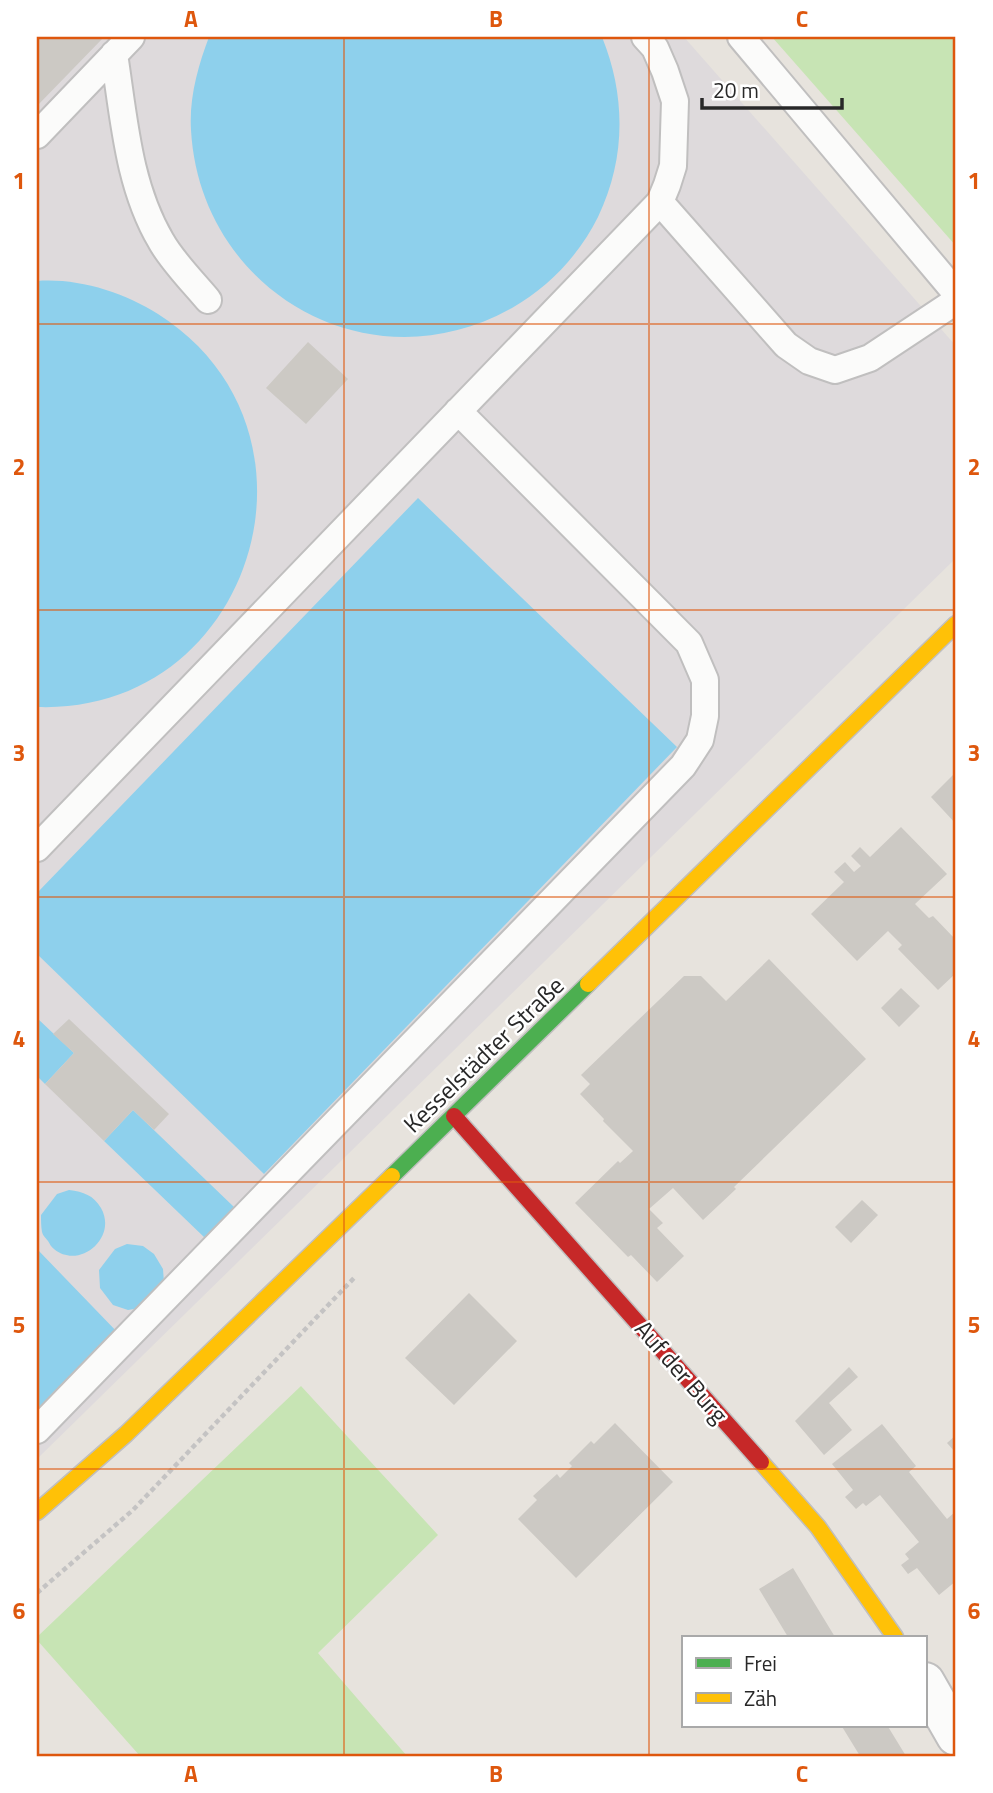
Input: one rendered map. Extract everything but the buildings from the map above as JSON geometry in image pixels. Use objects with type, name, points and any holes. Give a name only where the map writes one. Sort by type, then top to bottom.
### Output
[{"type":"main road","name":"Kesselstädter Straße","points":[[37,1512],[126,1434],[956,624]]},
{"type":"main road","name":"Auf der Burg","points":[[454,1116],[818,1527],[894,1636]]},
{"type":"street","points":[[926,1684],[956,1736]]},
{"type":"lane","points":[[37,848],[660,202],[673,166],[675,101],[655,48],[645,37]]},
{"type":"lane","points":[[741,37],[956,293]]},
{"type":"lane","points":[[37,135],[122,46]]},
{"type":"lane","points":[[122,46],[127,144],[142,202],[162,243],[208,300]]},
{"type":"lane","points":[[660,202],[786,345],[809,361],[835,370],[870,358],[956,301]]},
{"type":"lane","points":[[37,1430],[683,766],[700,740],[705,716],[705,680],[689,643],[458,411]]},
{"type":"path","points":[[37,1593],[133,1510],[355,1277]]},
{"type":"shaded area","points":[[37,37],[684,37],[956,346],[956,558],[37,1459]]},
{"type":"green space","points":[[772,37],[956,37],[956,246]]},
{"type":"green space","points":[[301,1386],[438,1535],[318,1653],[407,1756],[140,1756],[37,1637]]},
{"type":"water","points":[[209,37],[602,37],[615,82],[620,127],[614,173],[598,217],[582,244],[562,269],[526,300],[458,330],[403,337],[350,330],[301,310],[259,278],[225,237],[202,187],[191,130],[191,106],[201,59]]},
{"type":"water","points":[[37,281],[84,284],[130,299],[158,314],[214,365],[247,425],[257,491],[247,557],[218,617],[173,665],[112,697],[37,707]]},
{"type":"water","points":[[418,498],[677,747],[264,1174],[37,954],[37,893]]},
{"type":"water","points":[[37,1018],[74,1053],[45,1084],[37,1076]]},
{"type":"water","points":[[133,1110],[234,1207],[205,1238],[104,1141]]},
{"type":"water","points":[[69,1190],[91,1197],[101,1208],[105,1219],[100,1240],[93,1248],[74,1256],[53,1248],[43,1235],[41,1226],[41,1215],[57,1194]]},
{"type":"water","points":[[127,1244],[143,1246],[154,1254],[163,1269],[164,1283],[146,1307],[128,1310],[113,1305],[100,1288],[99,1270],[115,1249]]},
{"type":"water","points":[[37,1249],[120,1335],[37,1415]]},
{"type":"traffic: fast","points":[[392,1176],[588,984]]},
{"type":"traffic: slow","points":[[588,984],[956,624]]},
{"type":"traffic: slow","points":[[37,1512],[126,1434],[392,1176]]},
{"type":"traffic: slow","points":[[761,1462],[818,1527],[894,1636]]},
{"type":"traffic: jam","points":[[454,1116],[761,1462]]}]
